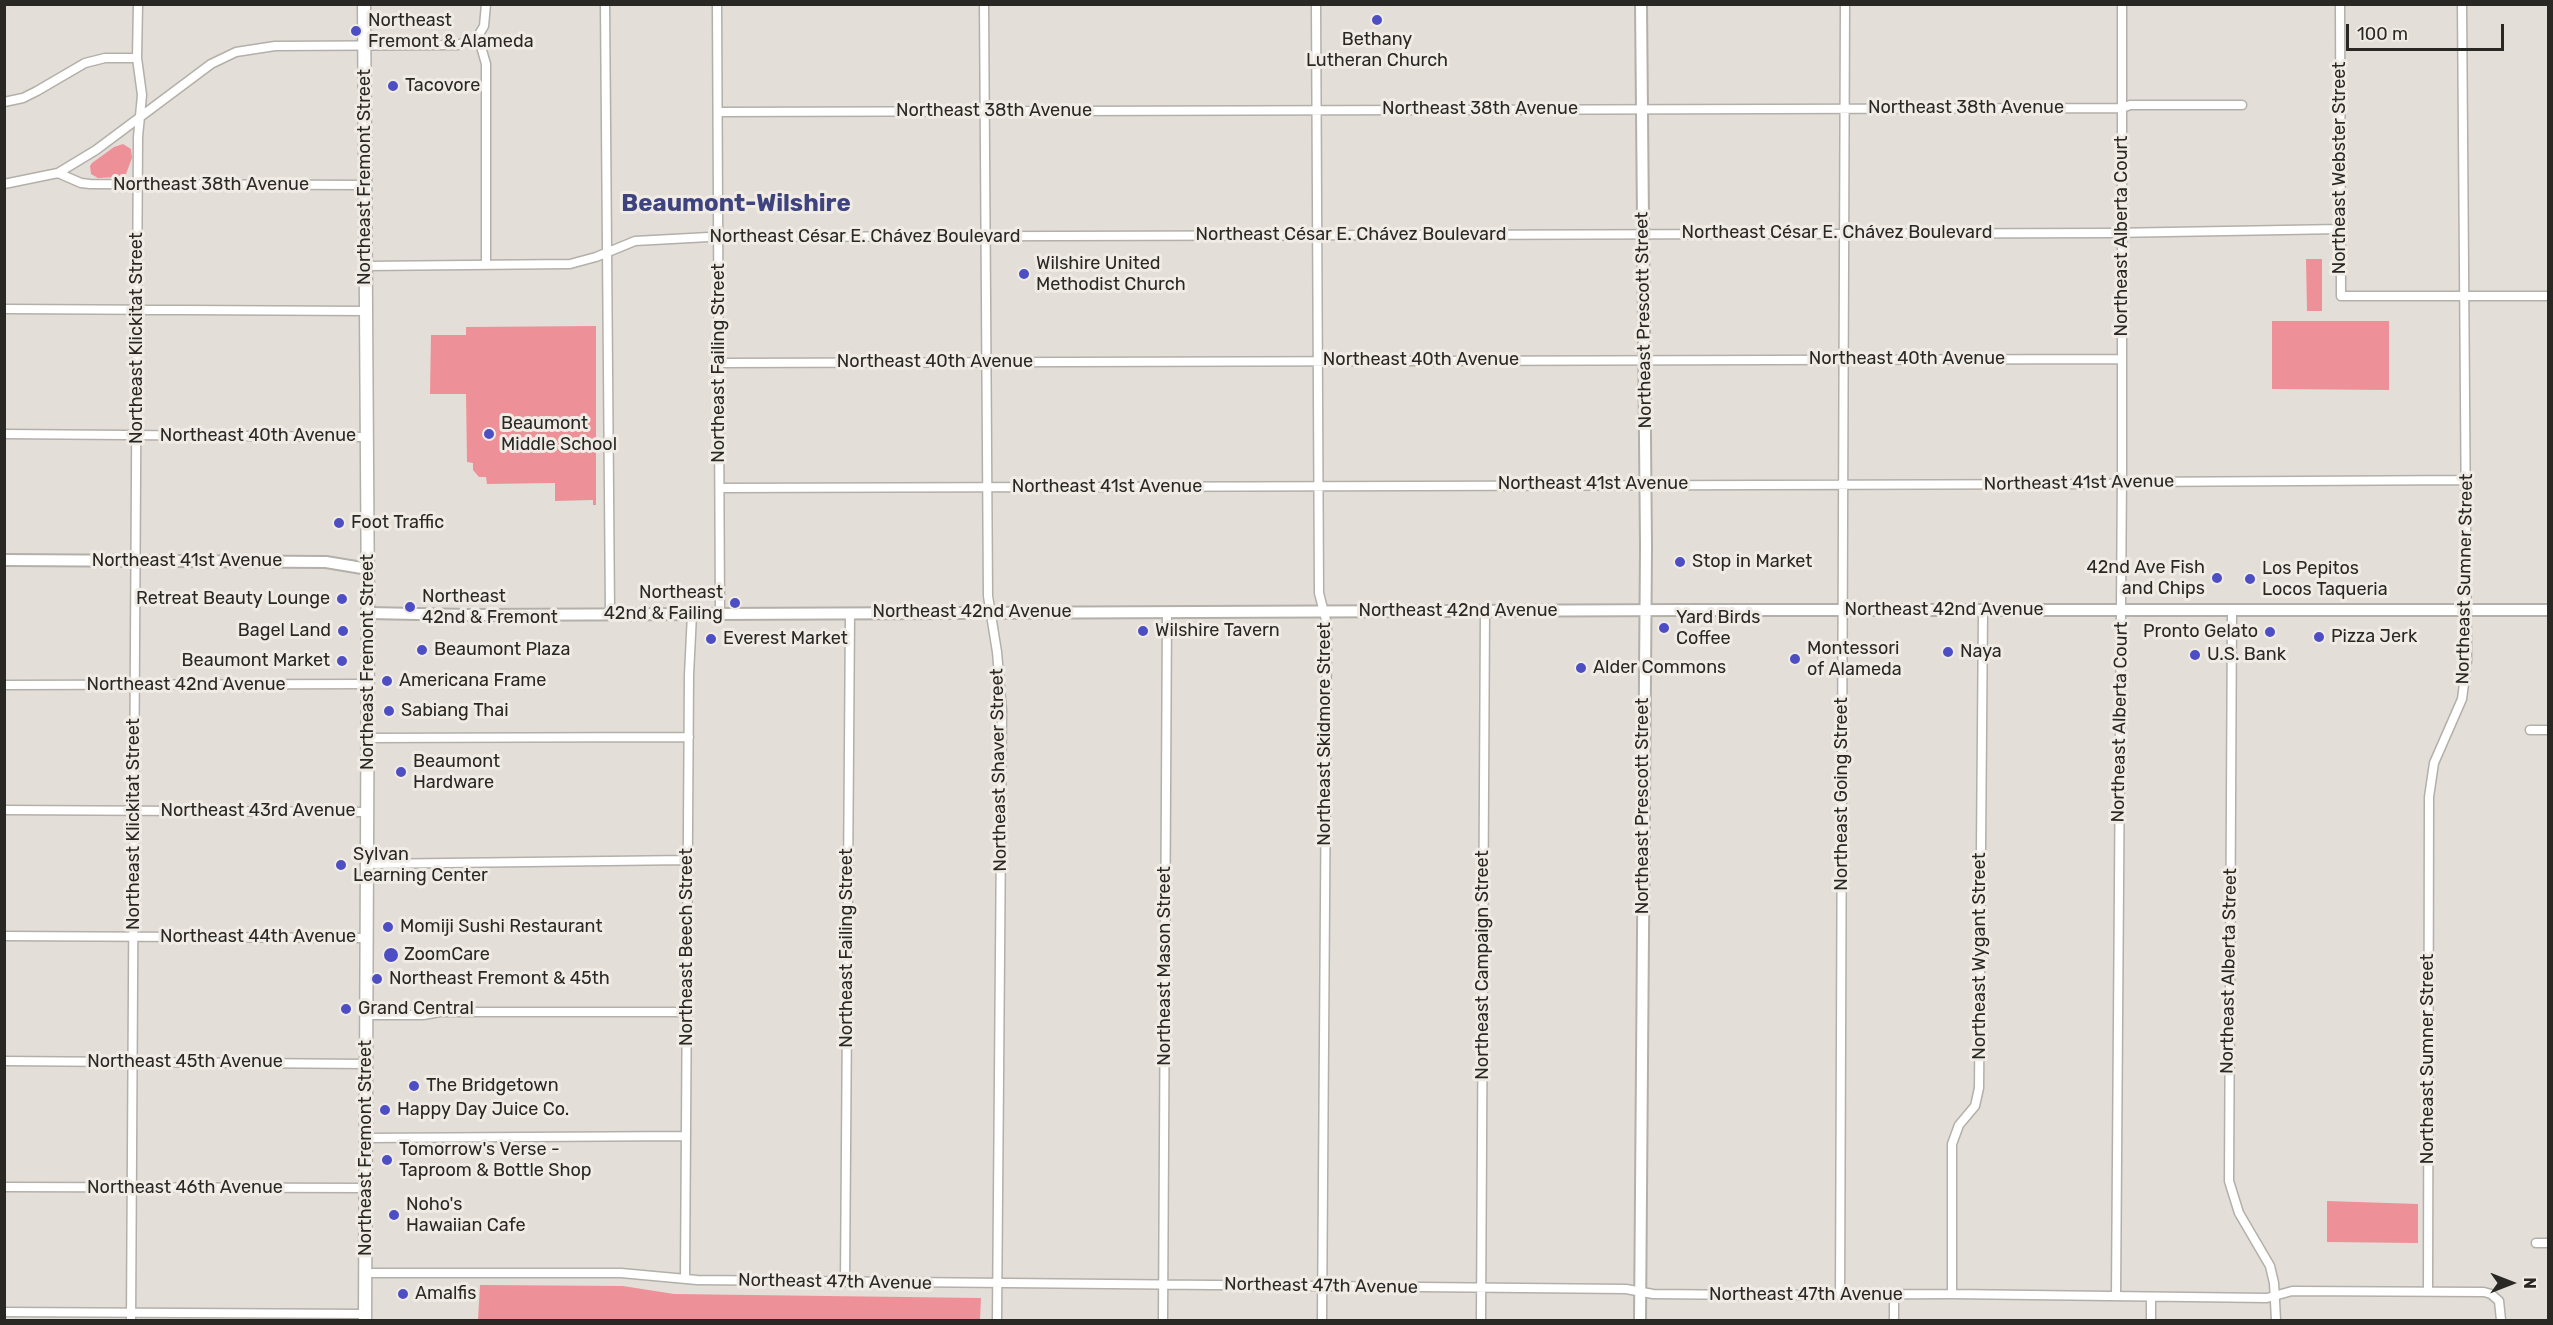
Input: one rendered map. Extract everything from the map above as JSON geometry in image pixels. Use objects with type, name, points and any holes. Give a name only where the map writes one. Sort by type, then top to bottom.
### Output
[{"type":"main road","name":"Northeast Fremont Street","points":[[364,4],[368,569],[365,1317]]},
{"type":"street","name":"Northeast Klickitat Street","points":[[131,1317],[138,185],[141,78],[137,58],[138,4]]},
{"type":"street","points":[[4,184],[58,173],[140,118],[211,64],[236,52],[275,46],[458,45],[478,36],[484,26],[486,4]]},
{"type":"street","points":[[605,4],[610,614]]},
{"type":"street","name":"Northeast Failing Street","points":[[717,4],[720,614]]},
{"type":"street","name":"Northeast Shaver Street","points":[[984,4],[988,596],[992,613],[1002,710],[997,1320]]},
{"type":"street","name":"Northeast Skidmore Street","points":[[1316,4],[1319,593],[1327,635],[1322,1320]]},
{"type":"street","name":"Northeast Prescott Street","points":[[1640,1320],[1645,484],[1641,4]]},
{"type":"street","name":"Northeast Going Street","points":[[1840,1295],[1845,4]]},
{"type":"street","name":"Northeast Alberta Court","points":[[2116,1296],[2122,483],[2122,4]]},
{"type":"street","name":"Northeast Webster Street","points":[[2340,4],[2341,296],[2464,296]]},
{"type":"street","name":"Northeast Sumner Street","points":[[2428,1291],[2428,797],[2434,763],[2457,713],[2464,688],[2467,661],[2462,4]]},
{"type":"street","points":[[478,36],[486,64],[486,265]]},
{"type":"street","points":[[4,102],[37,92],[85,63],[105,58],[137,58]]},
{"type":"street","name":"Northeast 38th Avenue","points":[[718,112],[2122,108],[2130,105],[2242,105]]},
{"type":"street","name":"Northeast 38th Avenue","points":[[58,173],[81,183],[365,186]]},
{"type":"street","name":"Northeast César E. Chávez Boulevard","points":[[366,266],[570,264],[635,241],[718,237],[2341,229]]},
{"type":"street","points":[[2464,296],[2548,296]]},
{"type":"street","points":[[4,309],[366,311]]},
{"type":"street","name":"Northeast 40th Avenue","points":[[719,363],[2122,359]]},
{"type":"street","name":"Northeast 40th Avenue","points":[[4,434],[367,437]]},
{"type":"street","name":"Northeast 41st Avenue","points":[[720,488],[2466,480]]},
{"type":"street","name":"Northeast 41st Avenue","points":[[4,560],[326,562],[368,569]]},
{"type":"street","name":"Northeast 42nd Avenue","points":[[368,613],[720,614],[1843,609],[2548,610]]},
{"type":"street","name":"Northeast Campaign Street","points":[[1481,1320],[1485,610]]},
{"type":"street","name":"Northeast Wygant Street","points":[[1952,1294],[1952,1144],[1959,1125],[1975,1106],[1979,1088],[1983,610]]},
{"type":"street","name":"Northeast Alberta Street","points":[[2232,610],[2229,1181],[2239,1213],[2270,1266],[2276,1296],[2276,1320]]},
{"type":"street","name":"Northeast Mason Street","points":[[1163,1320],[1167,612]]},
{"type":"street","name":"Northeast Failing Street","points":[[845,1282],[850,613]]},
{"type":"street","name":"Northeast Beech Street","points":[[685,1280],[692,614]]},
{"type":"street","name":"Northeast 42nd Avenue","points":[[4,685],[368,684]]},
{"type":"street","points":[[2530,730],[2548,730]]},
{"type":"street","points":[[368,738],[689,737]]},
{"type":"street","name":"Northeast 43rd Avenue","points":[[4,810],[367,812]]},
{"type":"street","points":[[367,864],[688,860]]},
{"type":"street","name":"Northeast 44th Avenue","points":[[4,936],[367,938]]},
{"type":"street","points":[[366,1015],[423,1015],[440,1012],[687,1012]]},
{"type":"street","name":"Northeast 45th Avenue","points":[[4,1061],[366,1064]]},
{"type":"street","points":[[366,1138],[686,1136]]},
{"type":"street","name":"Northeast 46th Avenue","points":[[4,1187],[366,1188]]},
{"type":"street","points":[[2536,1243],[2548,1243]]},
{"type":"street","name":"Northeast 47th Avenue","points":[[365,1273],[621,1272],[685,1280],[1626,1289],[1653,1293],[1840,1295],[2267,1298],[2292,1291],[2484,1292],[2496,1297],[2501,1307],[2501,1320]]},
{"type":"street","points":[[1894,1295],[1894,1320]]},
{"type":"street","points":[[2151,1297],[2151,1320]]},
{"type":"street","points":[[4,1312],[131,1317],[365,1317]]},
{"type":"shaded area","points":[[123,144],[131,149],[132,158],[126,174],[118,177],[98,178],[91,174],[92,163],[114,147]]},
{"type":"shaded area","points":[[2306,259],[2322,259],[2322,311],[2307,311]]},
{"type":"shaded area","points":[[2272,321],[2389,321],[2389,390],[2272,389]]},
{"type":"shaded area","points":[[596,326],[596,505],[593,505],[593,500],[555,501],[555,483],[487,484],[486,477],[479,477],[473,470],[473,463],[467,462],[466,394],[430,394],[431,335],[466,335],[466,327]]},
{"type":"shaded area","points":[[2327,1201],[2418,1204],[2418,1243],[2327,1242]]},
{"type":"shaded area","points":[[480,1285],[623,1286],[674,1294],[981,1298],[980,1320],[478,1320]]},
{"type":"place","name":"Bethany Lutheran Church","points":[[1377,20]]},
{"type":"place","name":"Northeast Fremont & Alameda","points":[[356,31]]},
{"type":"place","name":"Tacovore","points":[[393,86]]},
{"type":"place","name":"Wilshire United Methodist Church","points":[[1024,274]]},
{"type":"place","name":"Beaumont Middle School","points":[[489,434]]},
{"type":"place","name":"Foot Traffic","points":[[339,523]]},
{"type":"place","name":"Stop in Market","points":[[1680,562]]},
{"type":"place","name":"42nd Ave Fish and Chips","points":[[2217,578]]},
{"type":"place","name":"Los Pepitos Locos Taqueria","points":[[2250,579]]},
{"type":"place","name":"Retreat Beauty Lounge","points":[[342,599]]},
{"type":"place","name":"Northeast 42nd & Failing","points":[[735,603]]},
{"type":"place","name":"Northeast 42nd & Fremont","points":[[410,607]]},
{"type":"place","name":"Yard Birds Coffee","points":[[1664,628]]},
{"type":"place","name":"Bagel Land","points":[[343,631]]},
{"type":"place","name":"Wilshire Tavern","points":[[1143,631]]},
{"type":"place","name":"Pronto Gelato","points":[[2270,632]]},
{"type":"place","name":"Pizza Jerk","points":[[2319,637]]},
{"type":"place","name":"Everest Market","points":[[711,639]]},
{"type":"place","name":"Beaumont Plaza","points":[[422,650]]},
{"type":"place","name":"Naya","points":[[1948,652]]},
{"type":"place","name":"U.S. Bank","points":[[2195,655]]},
{"type":"place","name":"Montessori of Alameda","points":[[1795,659]]},
{"type":"place","name":"Beaumont Market","points":[[342,661]]},
{"type":"place","name":"Alder Commons","points":[[1581,668]]},
{"type":"place","name":"Americana Frame","points":[[387,681]]},
{"type":"place","name":"Sabiang Thai","points":[[389,711]]},
{"type":"place","name":"Beaumont Hardware","points":[[401,772]]},
{"type":"place","name":"Sylvan Learning Center","points":[[341,865]]},
{"type":"place","name":"Momiji Sushi Restaurant","points":[[388,927]]},
{"type":"place","name":"ZoomCare","points":[[391,955]]},
{"type":"place","name":"Northeast Fremont & 45th","points":[[377,979]]},
{"type":"place","name":"Grand Central","points":[[346,1009]]},
{"type":"place","name":"The Bridgetown","points":[[414,1086]]},
{"type":"place","name":"Happy Day Juice Co.","points":[[385,1110]]},
{"type":"place","name":"Tomorrow's Verse - Taproom & Bottle Shop","points":[[387,1160]]},
{"type":"place","name":"Noho's Hawaiian Cafe","points":[[394,1215]]},
{"type":"place","name":"Amalfis","points":[[403,1294]]},
{"type":"district","name":"Beaumont-Wilshire","points":[[736,204]]}]
